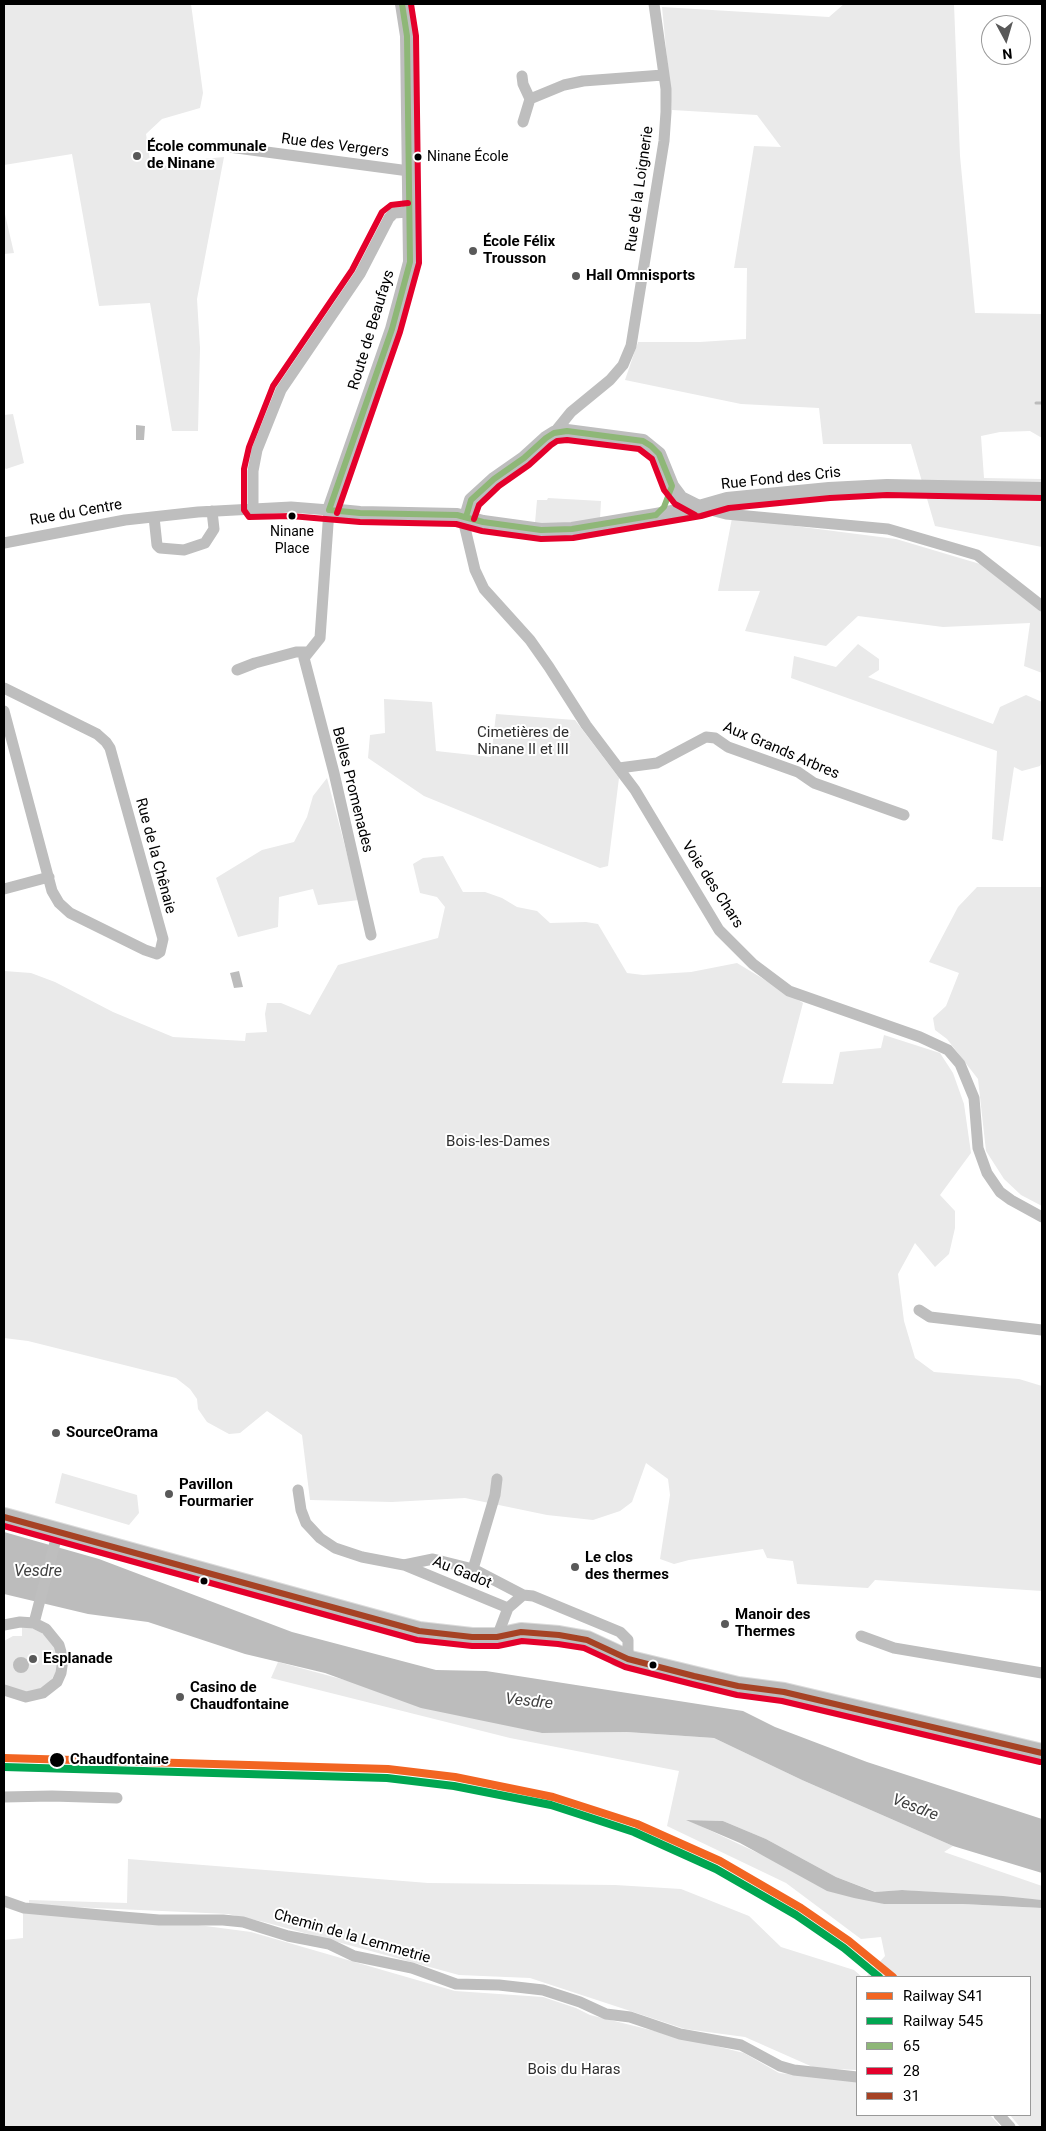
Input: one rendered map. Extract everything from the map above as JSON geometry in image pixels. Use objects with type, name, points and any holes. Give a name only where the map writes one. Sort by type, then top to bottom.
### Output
[{"type":"main road","points":[[4,1517],[56,1539],[208,1574],[419,1631],[450,1636],[497,1637],[521,1632],[560,1635],[587,1640],[628,1659],[738,1686],[784,1692],[1042,1753]]},
{"type":"street","name":"Route de Beaufays","points":[[329,510],[392,330],[410,262],[407,36],[402,4]]},
{"type":"street","name":"Rue de la Loignerie","points":[[466,517],[471,500],[494,479],[554,433],[571,412],[610,380],[623,365],[632,346],[664,141],[666,112],[654,4]]},
{"type":"street","points":[[530,99],[564,85],[584,81],[663,75]]},
{"type":"street","points":[[522,76],[523,84],[530,99],[524,122]]},
{"type":"street","name":"Rue des Vergers","points":[[228,147],[408,171]]},
{"type":"street","points":[[254,509],[253,471],[257,450],[281,390],[360,274],[389,218],[394,213],[409,212]]},
{"type":"street","points":[[571,412],[574,427],[584,432]]},
{"type":"street","points":[[554,433],[567,431],[584,432],[643,441],[652,446],[659,454],[672,486],[681,498],[699,507],[726,514],[888,529],[977,555],[1042,606]]},
{"type":"street","points":[[656,516],[664,507],[672,486]]},
{"type":"street","name":"Rue Fond des Cris","points":[[466,517],[483,522],[542,530],[572,529],[656,516],[728,499],[829,489],[887,486],[1042,489]]},
{"type":"street","name":"Rue du Centre","points":[[4,543],[72,529],[212,511],[291,507],[360,513],[458,515],[466,517]]},
{"type":"street","points":[[237,670],[296,652],[307,652],[320,638],[329,510]]},
{"type":"street","points":[[154,517],[157,545],[160,548],[184,550],[205,544],[214,529],[212,511]]},
{"type":"street","name":"Voie des Chars","points":[[466,517],[465,528],[475,570],[484,590],[530,640],[549,667],[586,725],[634,790],[719,930],[753,964],[789,991],[920,1036],[948,1050],[960,1064],[974,1098],[978,1148],[987,1173],[1000,1192],[1042,1217]]},
{"type":"street","name":"Belles Promenades","points":[[307,652],[304,658],[334,773],[372,935]]},
{"type":"street","name":"Rue de la Chênaie","points":[[4,688],[97,734],[110,748],[163,939],[160,952],[157,954],[70,913],[59,903],[52,891],[4,711]]},
{"type":"street","name":"Aux Grands Arbres","points":[[618,768],[657,763],[706,737],[715,738],[728,747],[798,772],[814,783],[904,815]]},
{"type":"street","points":[[4,889],[48,877]]},
{"type":"street","points":[[919,1310],[930,1317],[1042,1330]]},
{"type":"street","points":[[474,1570],[495,1495],[497,1479]]},
{"type":"street","name":"Au Gadot","points":[[298,1490],[301,1510],[306,1523],[320,1538],[335,1548],[404,1565],[508,1608]]},
{"type":"street","points":[[34,1623],[56,1539]]},
{"type":"street","name":"Au Gadot","points":[[404,1565],[433,1559],[474,1570],[523,1596],[533,1596],[620,1632],[628,1640],[628,1659]]},
{"type":"street","points":[[497,1637],[508,1608],[523,1596]]},
{"type":"street","points":[[4,1625],[20,1622],[34,1623],[46,1629],[59,1645],[63,1659],[61,1673],[57,1682],[50,1689],[36,1696],[14,1695],[4,1690]]},
{"type":"street","points":[[861,1636],[894,1648],[1042,1673]]},
{"type":"street","points":[[4,1798],[52,1796],[117,1798]]},
{"type":"street","name":"Chemin de la Lemmetrie","points":[[4,1901],[24,1908],[159,1920],[223,1920],[243,1922],[288,1936],[329,1944],[354,1956],[412,1968],[456,1984],[499,1985],[543,1990],[580,2002],[606,2014],[630,2017],[680,2034],[741,2045],[780,2066],[794,2070],[856,2077]]},
{"type":"street","points":[[1000,2116],[1010,2127]]},
{"type":"green space","points":[[4,4],[191,4],[203,93],[200,108],[162,119],[146,134],[150,160],[169,167],[193,160],[224,157],[197,299],[200,348],[198,431],[172,431],[150,303],[99,306],[72,154],[4,165]]},
{"type":"green space","points":[[844,4],[954,4],[960,156],[975,313],[1042,314],[1042,438],[1030,431],[1000,432],[981,436],[984,478],[1042,479],[1042,547],[935,526],[911,444],[823,444],[819,408],[741,404],[625,380],[638,342],[700,342],[746,339],[747,268],[734,268],[754,146],[781,147],[757,115],[672,110],[662,7],[829,17]]},
{"type":"green space","points":[[4,210],[14,253],[4,254]]},
{"type":"green space","points":[[13,414],[24,463],[6,469],[4,467],[4,415]]},
{"type":"green space","points":[[548,498],[601,501],[600,519],[568,524],[535,523],[537,500],[547,500]]},
{"type":"green space","points":[[732,518],[896,539],[980,564],[1042,608],[1042,673],[1024,666],[1030,623],[943,627],[858,616],[826,646],[745,631],[760,591],[718,591]]},
{"type":"green space","points":[[858,644],[879,659],[879,670],[868,677],[993,724],[1000,707],[1026,695],[1042,702],[1042,761],[1040,766],[1022,771],[1014,767],[1003,841],[992,839],[997,751],[791,678],[794,656],[836,667]]},
{"type":"green space","name":"Cimetières de Ninane II et III","points":[[384,699],[432,702],[436,751],[491,757],[496,714],[575,720],[619,778],[608,866],[600,868],[424,796],[368,758],[370,735],[385,733]]},
{"type":"green space","points":[[327,778],[359,900],[318,905],[313,889],[279,897],[278,927],[238,937],[216,878],[262,850],[294,842],[307,817],[313,796]]},
{"type":"green space","name":"Bois-les-Dames","points":[[443,856],[463,892],[485,892],[502,898],[517,907],[537,911],[550,923],[586,922],[598,924],[627,973],[643,975],[691,972],[737,963],[803,1003],[782,1083],[833,1084],[840,1052],[881,1048],[884,1035],[940,1053],[953,1073],[964,1104],[971,1153],[940,1195],[955,1211],[955,1228],[949,1254],[935,1267],[915,1243],[898,1274],[904,1321],[915,1358],[934,1372],[1019,1379],[1042,1386],[1042,1591],[875,1580],[868,1588],[797,1584],[793,1561],[767,1558],[763,1549],[674,1564],[660,1559],[670,1495],[668,1479],[646,1463],[632,1502],[620,1511],[593,1520],[547,1515],[465,1498],[392,1502],[310,1500],[302,1435],[267,1411],[240,1433],[229,1434],[207,1422],[198,1409],[197,1399],[190,1389],[176,1378],[28,1341],[4,1338],[4,971],[31,973],[55,982],[113,1012],[173,1037],[245,1041],[246,1033],[267,1032],[265,1014],[267,1003],[281,1003],[310,1015],[338,965],[438,938],[445,907],[437,897],[420,893],[413,864],[423,858]]},
{"type":"green space","points":[[977,887],[1042,887],[1042,1206],[1021,1195],[1004,1179],[986,1151],[978,1079],[947,1039],[935,1030],[933,1018],[946,1006],[959,973],[929,962],[958,907]]},
{"type":"green space","points":[[62,1473],[137,1495],[139,1513],[129,1525],[55,1503]]},
{"type":"green space","points":[[22,1625],[35,1628],[54,1642],[59,1666],[48,1686],[27,1694],[4,1685],[4,1641],[13,1636],[22,1636]]},
{"type":"green space","points":[[278,1662],[542,1733],[627,1732],[714,1738],[802,1780],[953,1846],[944,1852],[1042,1886],[1042,1900],[902,1890],[876,1892],[836,1877],[766,1839],[723,1821],[688,1820],[777,1862],[884,1904],[963,1904],[1042,1908],[1042,2127],[1020,2127],[1011,2116],[1031,2116],[1031,1976],[867,1976],[885,1956],[881,1937],[861,1939],[786,1883],[667,1826],[679,1771],[510,1738],[271,1678]]},
{"type":"green space","points":[[128,1859],[428,1883],[615,1885],[681,1889],[749,1916],[781,1947],[854,1970],[861,1976],[856,1976],[856,2070],[815,2068],[745,2037],[685,2029],[530,1978],[459,1975],[228,1914],[29,1905],[29,1900],[127,1903]]},
{"type":"green space","name":"Bois du Haras","points":[[23,1913],[198,1925],[251,1932],[455,1991],[543,1997],[576,2008],[590,2015],[744,2053],[779,2073],[856,2082],[856,2116],[991,2116],[1001,2127],[4,2127],[4,1940],[23,1938]]},
{"type":"water","points":[[136,425],[145,426],[144,440],[136,440]]},
{"type":"water","points":[[239,971],[243,987],[234,988],[230,973]]},
{"type":"water","name":"Vesdre","points":[[4,1532],[99,1559],[292,1632],[436,1670],[486,1671],[743,1711],[775,1727],[867,1762],[1042,1819],[1042,1873],[953,1846],[802,1780],[714,1738],[627,1732],[542,1733],[421,1708],[325,1673],[245,1654],[148,1622],[88,1614],[4,1594]]},
{"type":"water","points":[[21,1657],[27,1659],[29,1665],[27,1671],[21,1673],[15,1671],[13,1665],[15,1659]]},
{"type":"water","points":[[686,1820],[723,1821],[766,1839],[836,1877],[875,1892],[902,1890],[1003,1896],[1042,1900],[1042,1908],[963,1904],[884,1904],[854,1898],[827,1891],[740,1843]]},
{"type":"waterway","points":[[1036,403],[1042,403]]},
{"type":"rail line","name":"S41","points":[[4,1758],[388,1769],[455,1777],[553,1797],[637,1824],[720,1861],[801,1908],[849,1941],[892,1976]]},
{"type":"rail line","name":"545","points":[[4,1767],[387,1778],[454,1786],[551,1805],[634,1832],[716,1869],[796,1915],[844,1948],[878,1976]]},
{"type":"transit line","name":"65","points":[[329,510],[392,329],[410,262],[407,36],[402,4]]},
{"type":"transit line","name":"28","points":[[337,513],[400,332],[419,263],[416,36],[411,4]]},
{"type":"transit line","name":"28","points":[[408,203],[391,205],[382,212],[352,270],[273,386],[249,447],[244,469],[244,510],[249,517],[291,516],[360,522],[456,524],[482,531],[541,539],[573,538],[701,516],[729,508],[830,498],[887,495],[1042,498]]},
{"type":"transit line","name":"65","points":[[466,517],[471,500],[494,479],[524,458],[546,438],[554,433],[567,431],[643,441],[651,446],[659,454],[672,486],[664,507],[656,515]]},
{"type":"transit line","name":"28","points":[[474,519],[479,505],[499,486],[529,465],[551,445],[557,441],[567,440],[639,449],[652,459],[664,490],[675,504],[695,515]]},
{"type":"transit line","name":"65","points":[[329,510],[360,513],[457,515],[483,522],[541,530],[572,529],[656,515]]},
{"type":"transit line","name":"31","points":[[4,1517],[419,1631],[472,1637],[497,1637],[521,1632],[559,1635],[587,1640],[628,1659],[694,1676],[738,1686],[784,1692],[1042,1753]]},
{"type":"transit line","name":"28","points":[[4,1526],[417,1640],[472,1646],[498,1646],[522,1641],[584,1648],[625,1667],[692,1684],[737,1695],[782,1701],[1040,1762]]},
{"type":"place","name":"École communale de Ninane","points":[[137,156]]},
{"type":"place","name":"Ninane École","points":[[418,157]]},
{"type":"place","name":"École Félix Trousson","points":[[473,251]]},
{"type":"place","name":"Hall Omnisports","points":[[576,276]]},
{"type":"place","name":"Ninane Place","points":[[292,516]]},
{"type":"place","name":"SourceOrama","points":[[56,1433]]},
{"type":"place","name":"Pavillon Fourmarier","points":[[169,1494]]},
{"type":"place","name":"Le clos des thermes","points":[[575,1567]]},
{"type":"place","name":"Manoir des Thermes","points":[[725,1624]]},
{"type":"place","name":"Esplanade","points":[[33,1659]]},
{"type":"place","name":"Casino de Chaudfontaine","points":[[180,1697]]},
{"type":"place","name":"Chaudfontaine","points":[[57,1760]]}]
